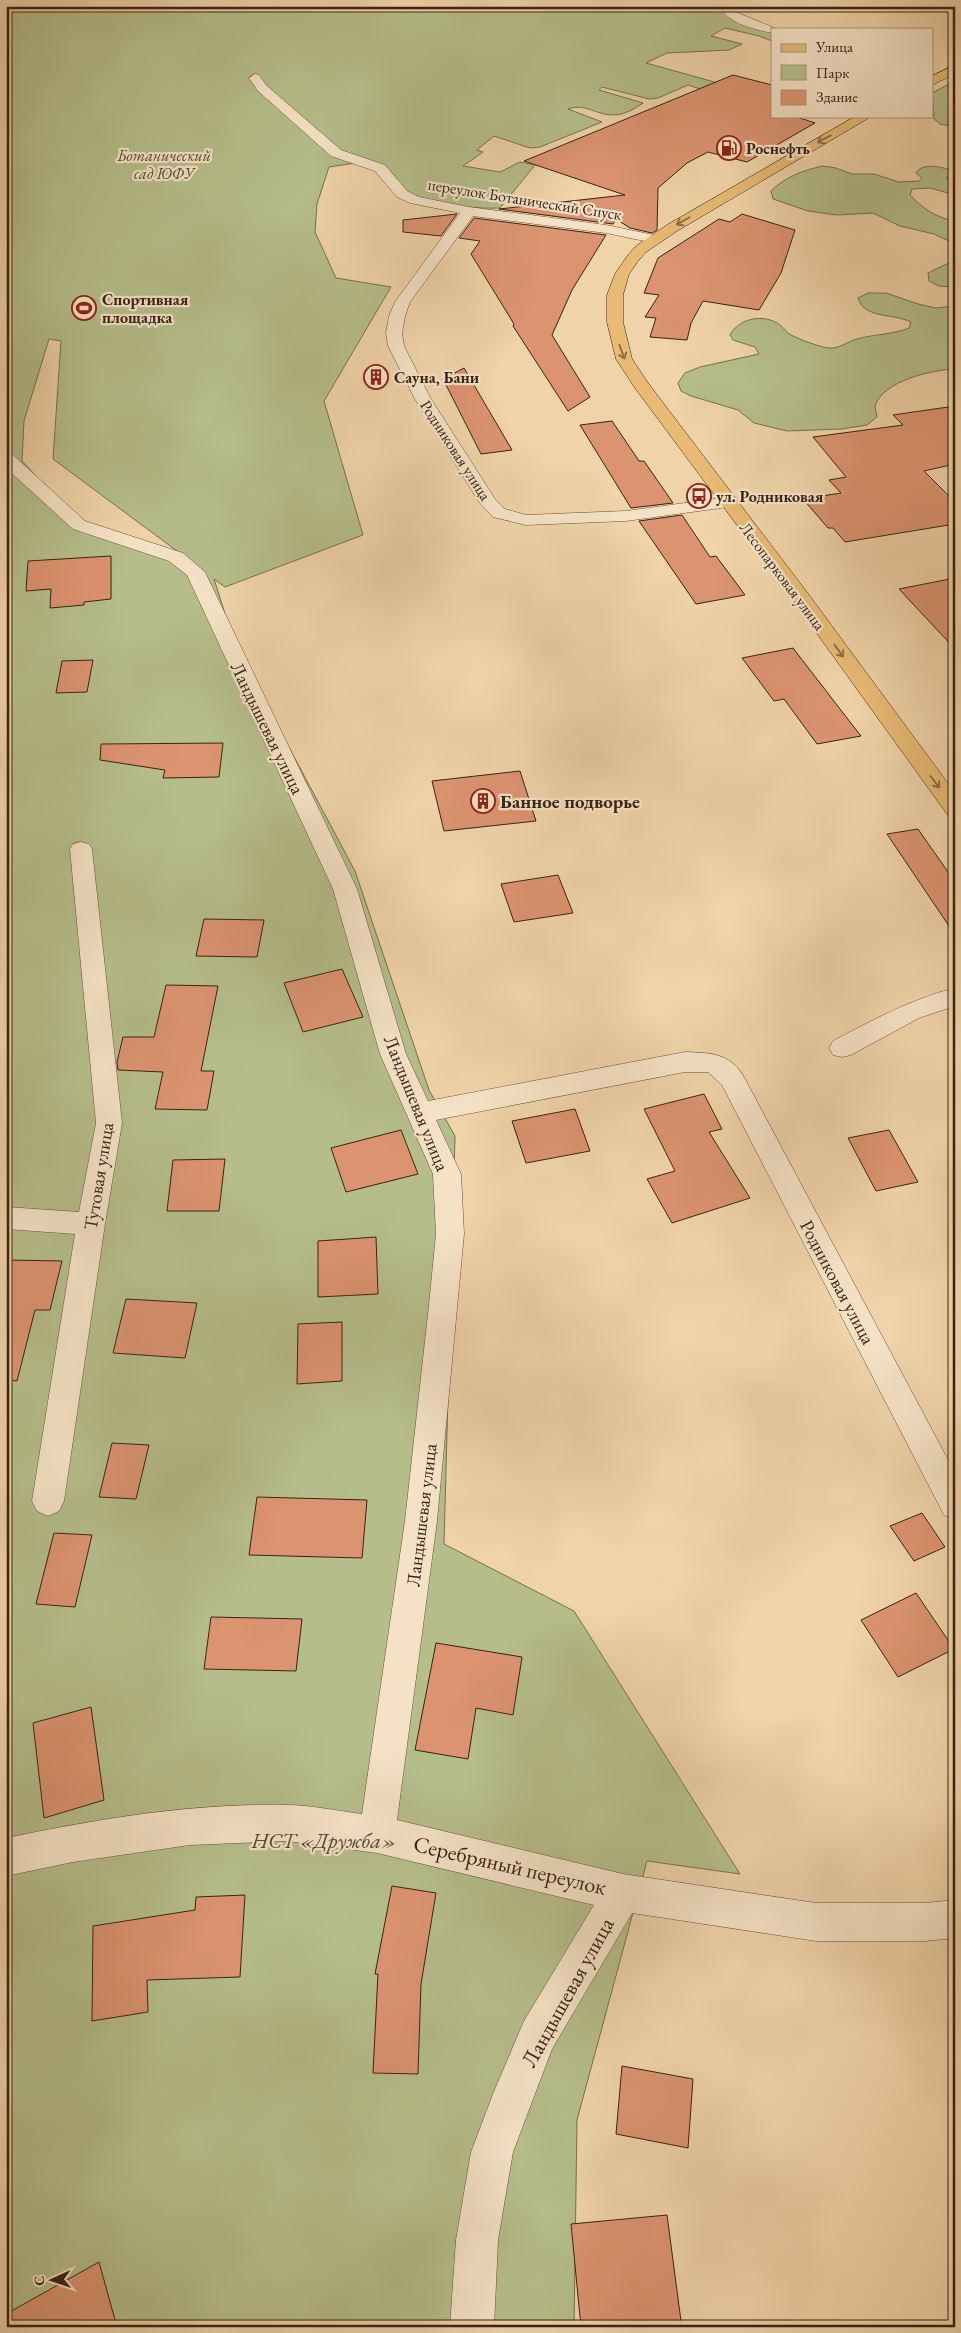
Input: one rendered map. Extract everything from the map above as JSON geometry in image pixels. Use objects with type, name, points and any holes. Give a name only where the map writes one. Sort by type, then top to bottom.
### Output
[{"type":"main road","points":[[934,80],[955,69]]},
{"type":"main road","name":"Лесопарковая улица","points":[[862,118],[654,239],[633,258],[618,284],[614,309],[617,336],[624,359],[642,386],[955,809]]},
{"type":"street","points":[[725,6],[728,13],[746,22],[771,30]]},
{"type":"street","name":"переулок Ботанический Спуск","points":[[255,78],[262,88],[336,153],[380,168],[402,194],[415,200],[469,211],[606,229],[654,239]]},
{"type":"street","name":"Родниковая улица","points":[[469,211],[403,302],[397,316],[394,333],[396,346],[423,399],[488,502],[499,513],[526,520],[626,516],[729,502]]},
{"type":"street","name":"Ландышевая улица","points":[[6,458],[79,525],[176,557],[195,572],[345,889],[393,1054],[447,1174],[450,1234],[421,1521],[377,1834]]},
{"type":"street","name":"Тутовая улица","points":[[48,1501],[91,1224],[109,1123],[81,848]]},
{"type":"street","points":[[842,1048],[910,1011],[933,1002],[955,997]]},
{"type":"street","name":"Родниковая улица","points":[[419,1113],[685,1062],[714,1063],[732,1079],[955,1506]]},
{"type":"street","points":[[6,1218],[91,1224]]},
{"type":"street","name":"Серебряный переулок","points":[[6,1857],[73,1843],[190,1827],[287,1823],[377,1834],[624,1893],[816,1922],[925,1922],[955,1919]]},
{"type":"street","name":"Ландышевая улица","points":[[472,2327],[477,2240],[492,2152],[513,2094],[538,2035],[624,1893]]},
{"type":"green space","name":"НСТ «Дружба»","points":[[6,6],[722,6],[744,23],[771,31],[771,41],[725,28],[711,36],[742,44],[729,50],[667,53],[646,63],[761,95],[728,98],[688,85],[658,98],[649,99],[602,87],[599,90],[643,103],[630,111],[609,115],[585,108],[568,109],[602,122],[540,147],[530,148],[494,136],[477,150],[483,152],[463,166],[500,172],[520,162],[535,165],[500,208],[453,206],[417,198],[398,187],[369,161],[329,167],[317,204],[315,232],[336,278],[391,287],[324,401],[363,535],[225,587],[214,579],[236,648],[355,871],[429,1090],[455,1136],[444,1544],[574,1611],[740,1874],[647,1861],[577,2120],[574,2327],[6,2327]],"holes":[[[49,339],[61,341],[53,459],[204,571],[88,531],[22,461],[24,421]]]},
{"type":"green space","points":[[955,81],[955,127],[940,124],[934,119],[934,92]]},
{"type":"green space","points":[[823,166],[836,168],[852,174],[874,174],[899,182],[919,181],[922,178],[916,173],[927,166],[951,170],[953,175],[946,178],[955,183],[955,195],[930,188],[912,189],[910,195],[930,212],[955,222],[955,244],[934,234],[900,226],[873,213],[837,215],[808,211],[773,199],[771,191],[782,182],[802,172]]},
{"type":"green space","points":[[955,260],[955,287],[939,286],[929,281],[928,273]]},
{"type":"green space","points":[[868,293],[886,293],[936,308],[955,306],[955,369],[921,375],[888,390],[880,397],[875,406],[877,417],[867,425],[842,429],[787,431],[754,423],[738,410],[691,396],[681,391],[678,383],[685,373],[700,367],[759,354],[755,347],[733,340],[730,335],[739,325],[752,319],[760,318],[774,321],[791,335],[809,343],[828,348],[843,345],[863,337],[909,328],[911,322],[873,312],[861,305],[858,298]]},
{"type":"building","points":[[733,75],[771,85],[771,118],[800,118],[815,123],[747,162],[708,152],[687,163],[658,188],[657,230],[652,233],[630,228],[616,219],[613,224],[499,209],[625,195],[524,161]]},
{"type":"building","points":[[457,214],[441,236],[403,232],[403,220]]},
{"type":"building","points":[[742,214],[795,230],[781,273],[759,310],[703,301],[691,323],[687,340],[650,337],[656,318],[645,317],[659,295],[644,293],[658,258],[719,219],[730,222]]},
{"type":"building","points":[[474,218],[606,235],[572,290],[552,335],[590,397],[568,411],[513,326],[514,324],[471,254],[480,241],[459,238]]},
{"type":"building","points":[[464,368],[512,450],[481,454],[443,379]]},
{"type":"building","points":[[955,406],[955,464],[924,471],[955,502],[955,524],[845,542],[833,528],[828,528],[803,499],[841,493],[829,480],[846,477],[813,437],[903,425],[893,415]]},
{"type":"building","points":[[612,421],[639,461],[644,461],[673,503],[631,508],[580,425]]},
{"type":"building","points":[[682,515],[710,557],[716,556],[745,595],[696,604],[639,521]]},
{"type":"building","points":[[111,556],[111,599],[84,602],[84,605],[50,608],[51,589],[26,591],[28,561]]},
{"type":"building","points":[[955,578],[955,649],[899,589]]},
{"type":"building","points":[[793,648],[861,736],[817,744],[784,699],[774,701],[742,658]]},
{"type":"building","points":[[93,660],[87,692],[56,693],[62,661]]},
{"type":"building","points":[[223,743],[219,777],[163,778],[165,770],[100,760],[101,744]]},
{"type":"building","name":"Банное подворье","points":[[520,771],[536,821],[444,831],[432,781]]},
{"type":"building","points":[[918,829],[955,882],[955,935],[887,834]]},
{"type":"building","points":[[558,875],[573,913],[514,922],[501,884]]},
{"type":"building","points":[[204,919],[264,920],[257,957],[196,956]]},
{"type":"building","points":[[342,969],[363,1017],[303,1032],[284,983]]},
{"type":"building","points":[[166,985],[218,986],[201,1071],[214,1071],[207,1110],[155,1109],[163,1072],[118,1070],[117,1062],[123,1037],[154,1037]]},
{"type":"building","points":[[704,1094],[722,1129],[709,1132],[750,1198],[672,1223],[647,1179],[675,1171],[644,1109]]},
{"type":"building","points":[[575,1109],[590,1151],[526,1163],[512,1121]]},
{"type":"building","points":[[401,1130],[418,1174],[346,1192],[331,1148]]},
{"type":"building","points":[[889,1130],[918,1182],[876,1191],[848,1138]]},
{"type":"building","points":[[225,1159],[219,1211],[167,1211],[173,1160]]},
{"type":"building","points":[[376,1237],[378,1294],[318,1297],[318,1241]]},
{"type":"building","points":[[6,1260],[62,1261],[50,1310],[35,1310],[17,1381],[6,1380]]},
{"type":"building","points":[[126,1299],[197,1303],[185,1358],[113,1353]]},
{"type":"building","points":[[342,1322],[342,1381],[297,1384],[298,1324]]},
{"type":"building","points":[[112,1443],[149,1445],[136,1499],[99,1497]]},
{"type":"building","points":[[257,1497],[367,1500],[362,1558],[249,1555]]},
{"type":"building","points":[[922,1513],[945,1547],[914,1561],[890,1526]]},
{"type":"building","points":[[54,1533],[92,1535],[75,1607],[36,1604]]},
{"type":"building","points":[[916,1593],[954,1649],[898,1677],[861,1620]]},
{"type":"building","points":[[211,1617],[302,1619],[296,1671],[204,1669]]},
{"type":"building","points":[[436,1643],[522,1657],[513,1715],[476,1708],[468,1759],[415,1750]]},
{"type":"building","points":[[91,1707],[104,1800],[44,1818],[33,1723]]},
{"type":"building","points":[[392,1886],[436,1893],[421,1984],[418,2074],[373,2073],[378,1974],[375,1974]]},
{"type":"building","points":[[245,1895],[240,1977],[147,1980],[148,2012],[92,2021],[93,1926],[195,1910],[196,1897]]},
{"type":"building","points":[[622,2066],[693,2079],[688,2148],[616,2134]]},
{"type":"building","points":[[667,2215],[681,2321],[624,2327],[581,2327],[571,2224]]},
{"type":"building","points":[[99,2262],[117,2327],[6,2327],[6,2314]]},
{"type":"place","name":"Роснефть","points":[[729,148]]},
{"type":"place","name":"Спортивная площадка","points":[[84,308]]},
{"type":"place","name":"Сауна, Бани","points":[[376,377]]},
{"type":"place","name":"ул. Родниковая","points":[[699,496]]},
{"type":"place","name":"Банное подворье","points":[[483,801]]},
{"type":"park label","name":"Ботанический сад ЮФУ","points":[[164,164]]}]
